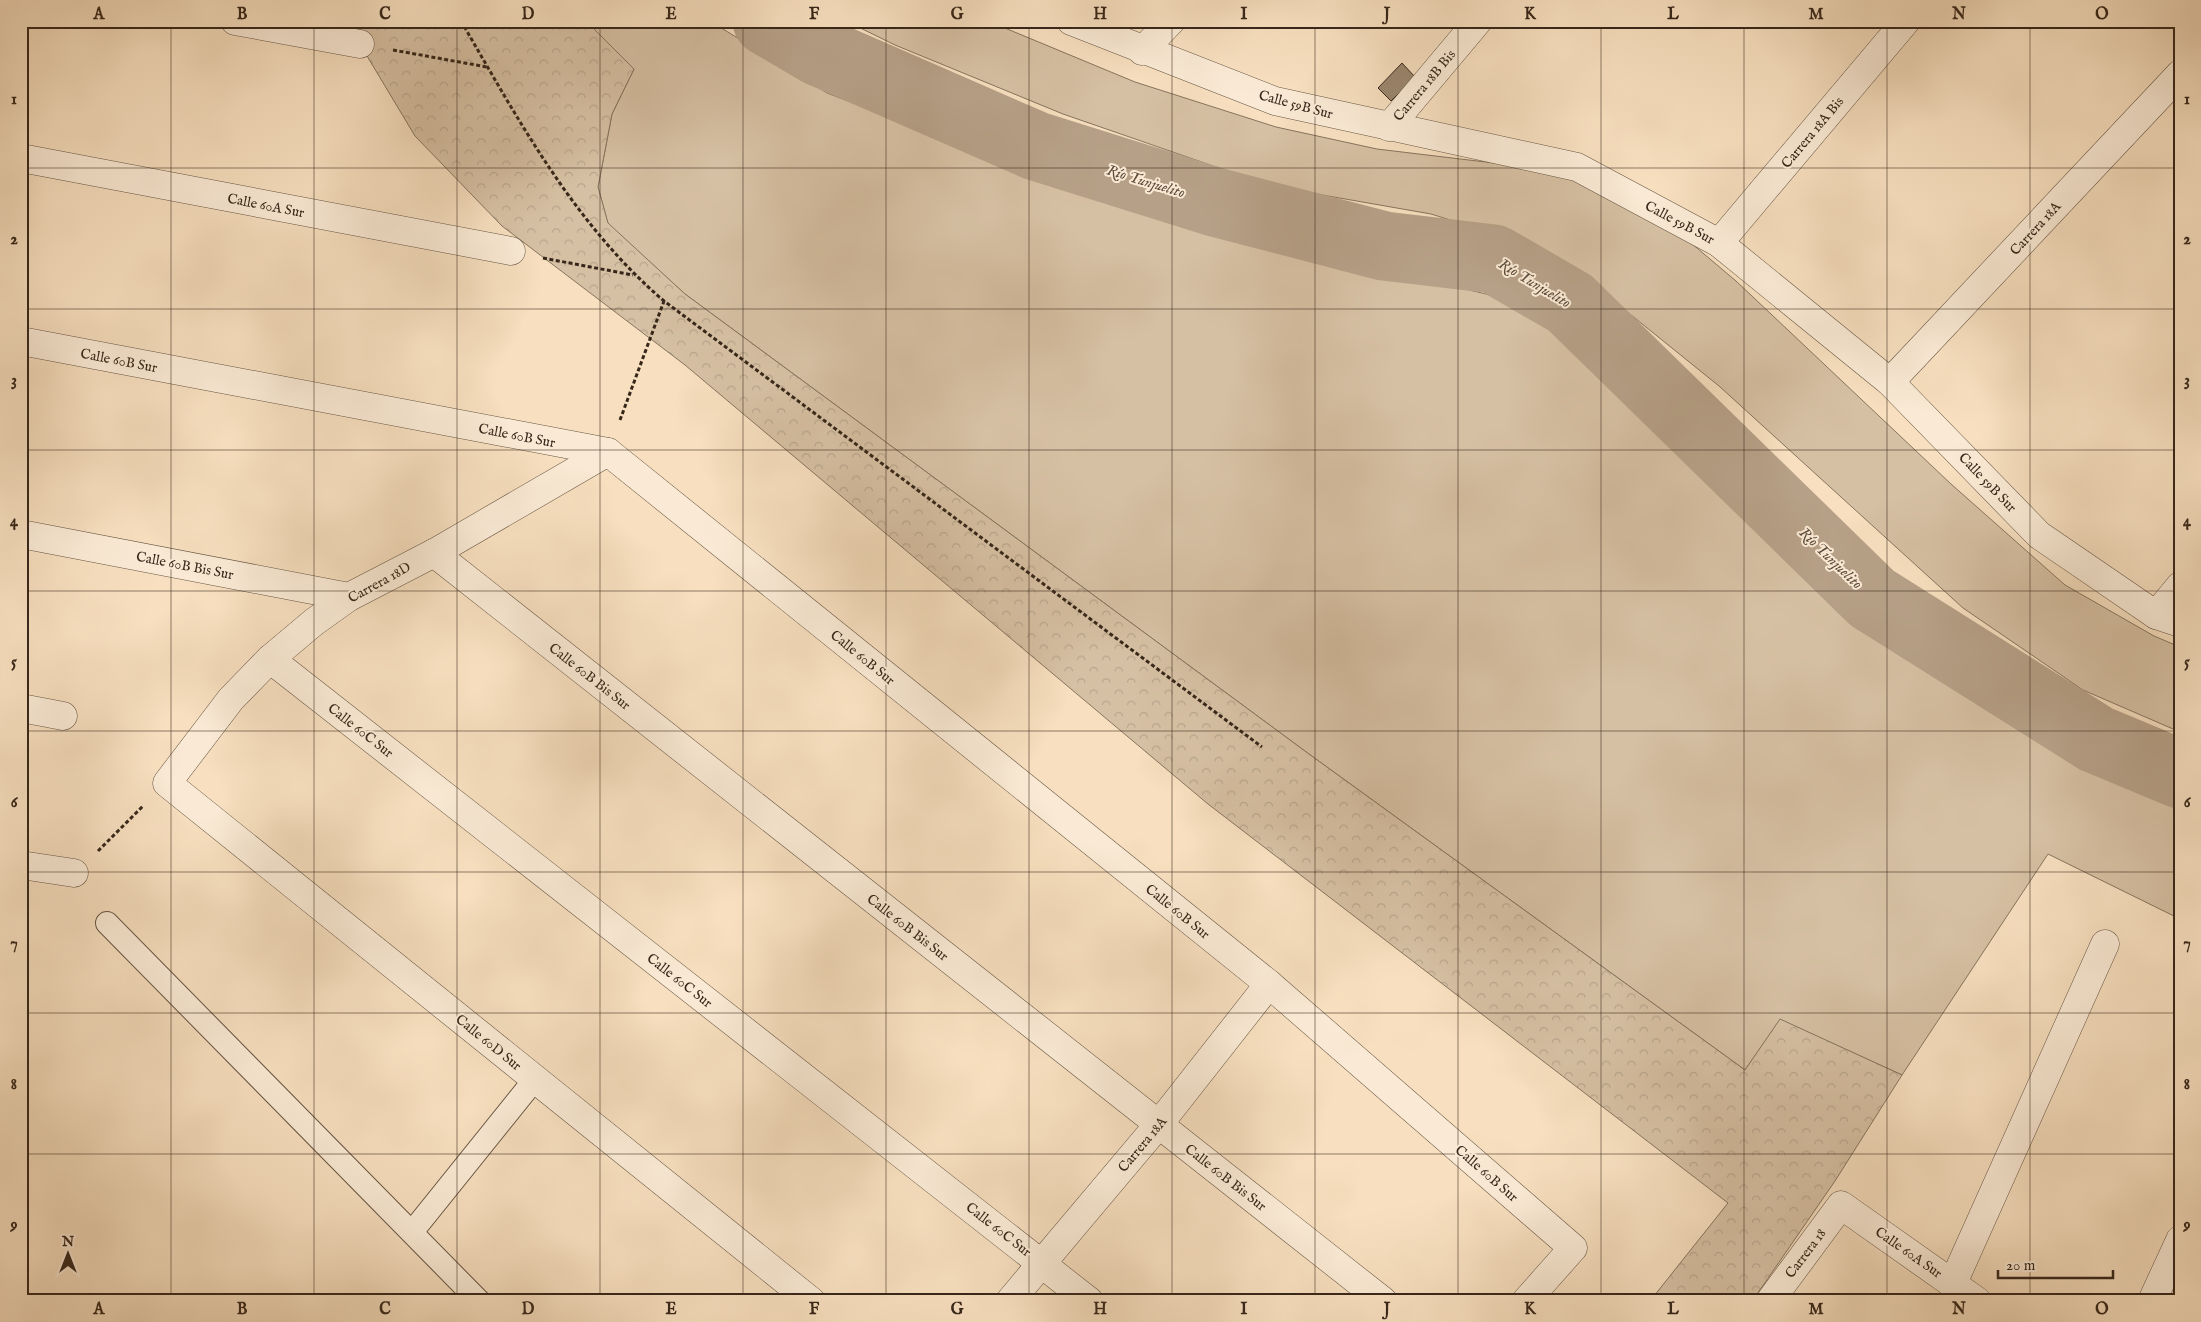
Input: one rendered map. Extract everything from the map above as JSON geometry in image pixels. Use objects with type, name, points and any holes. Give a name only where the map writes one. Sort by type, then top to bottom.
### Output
[{"type":"street","points":[[235,21],[360,44]]},
{"type":"street","name":"Calle 59B Sur","points":[[1070,21],[1275,102],[1577,167],[1719,242],[1890,382],[2039,536],[2168,619]]},
{"type":"street","points":[[1142,51],[1171,21]]},
{"type":"street","name":"Carrera 18B Bis","points":[[1389,127],[1478,21]]},
{"type":"street","name":"Carrera 18A Bis","points":[[1719,242],[1906,21]]},
{"type":"street","name":"Carrera 18A","points":[[1890,382],[2180,74]]},
{"type":"street","name":"Calle 60A Sur","points":[[21,158],[510,251]]},
{"type":"street","name":"Calle 60B Sur","points":[[21,341],[608,452],[1269,984],[1573,1248],[1526,1301]]},
{"type":"street","name":"Carrera 18D","points":[[167,783],[231,699],[270,660],[314,622],[349,597],[434,552],[608,452]]},
{"type":"street","name":"Calle 60B Bis Sur","points":[[21,534],[349,597]]},
{"type":"street","name":"Calle 60B Bis Sur","points":[[434,552],[1383,1301]]},
{"type":"street","points":[[2168,619],[2180,586]]},
{"type":"street","name":"Calle 60C Sur","points":[[270,660],[1089,1301]]},
{"type":"street","points":[[21,708],[63,716]]},
{"type":"street","name":"Calle 60D Sur","points":[[167,783],[811,1301]]},
{"type":"street","points":[[21,865],[74,873]]},
{"type":"street","points":[[1953,1283],[2106,944]]},
{"type":"street","name":"Carrera 18A","points":[[1010,1301],[1159,1124],[1269,984]]},
{"type":"street","name":"Calle 60A Sur","points":[[1841,1205],[1977,1301]]},
{"type":"street","name":"Carrera 18","points":[[1770,1301],[1841,1205]]},
{"type":"street","points":[[2152,1301],[2180,1240]]},
{"type":"lane","points":[[107,923],[479,1301]]},
{"type":"lane","points":[[412,1232],[535,1079]]},
{"type":"path","points":[[461,21],[556,180],[633,275],[664,301],[1262,747]]},
{"type":"path","points":[[360,44],[488,67]]},
{"type":"path","points":[[510,251],[633,275]]},
{"type":"path","points":[[608,452],[664,301]]},
{"type":"path","points":[[74,873],[167,783]]},
{"type":"green space","points":[[346,21],[586,21],[634,69],[612,114],[598,187],[608,223],[685,294],[1309,754],[1745,1070],[1780,1019],[1902,1075],[1835,1181],[1753,1300],[1650,1301],[1728,1203],[1208,804],[685,365],[502,226],[415,136]]},
{"type":"green space","points":[[586,21],[710,21],[827,93],[1073,187],[1257,239],[1511,300],[1568,333],[1667,423],[1877,634],[2042,737],[2180,798],[2180,919],[2048,854],[1902,1075],[1780,1020],[1745,1070],[1309,754],[685,294],[608,224],[598,187],[612,114],[634,69]]},
{"type":"green space","points":[[846,21],[988,21],[1135,82],[1276,127],[1377,149],[1544,169],[1610,193],[1665,221],[1736,281],[1951,484],[2065,585],[2154,636],[2180,647],[2180,732],[2083,690],[1963,608],[1719,386],[1584,277],[1518,241],[1431,214],[1271,186],[1063,114],[895,45]]},
{"type":"building","points":[[1402,63],[1415,77],[1391,101],[1378,88]]},
{"type":"waterway","name":"Río Tunjuelito","points":[[767,21],[818,51],[1036,146],[1215,202],[1384,246],[1494,259],[1570,303],[1872,598],[2096,739],[2180,774]]}]
